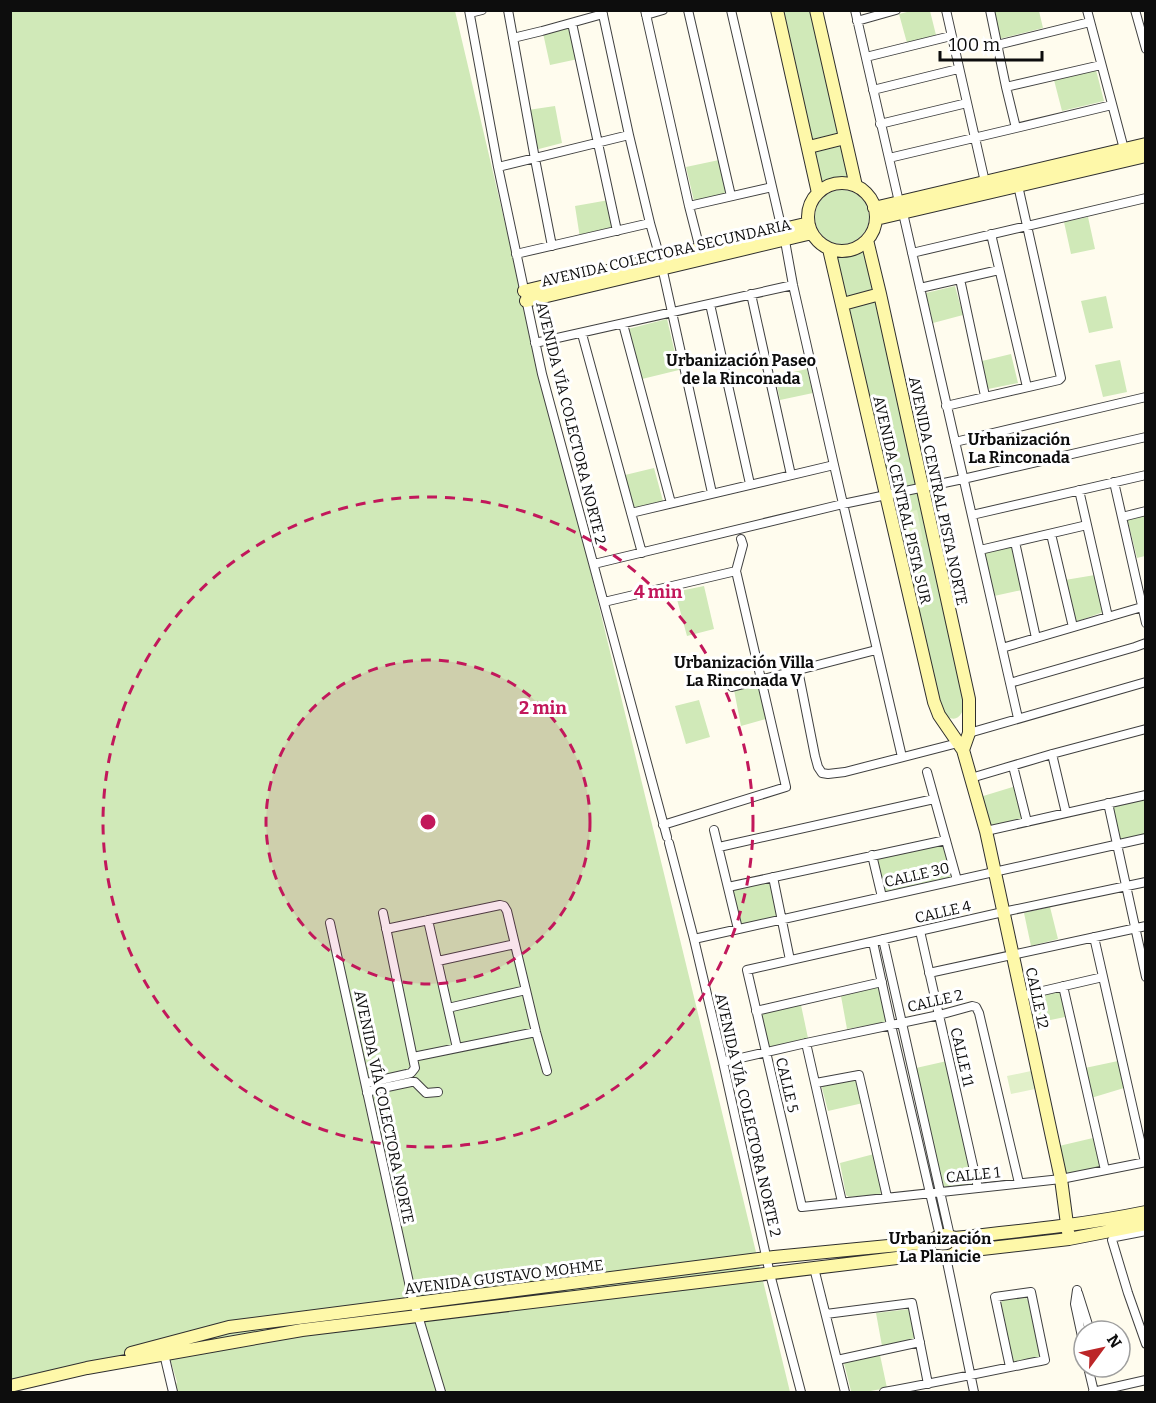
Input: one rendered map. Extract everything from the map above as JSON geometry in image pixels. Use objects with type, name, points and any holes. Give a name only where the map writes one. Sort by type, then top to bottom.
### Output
[{"type":"street","points":[[469,12],[482,10]]},
{"type":"street","points":[[508,10],[552,246]]},
{"type":"street","points":[[663,10],[646,13],[688,206],[700,249]]},
{"type":"street","points":[[688,10],[730,196]]},
{"type":"street","points":[[731,10],[902,757]]},
{"type":"street","points":[[777,10],[818,193]]},
{"type":"street","points":[[816,10],[856,186]]},
{"type":"street","points":[[855,10],[1018,718]]},
{"type":"street","points":[[857,21],[896,10]]},
{"type":"street","points":[[946,10],[985,182]]},
{"type":"street","points":[[990,10],[1016,128]]},
{"type":"street","points":[[1087,10],[1124,149]]},
{"type":"street","points":[[1135,10],[1146,49]]},
{"type":"street","name":"AVENIDA VÍA COLECTORA NORTE 2","points":[[469,12],[498,167],[545,386],[694,939],[770,1274],[801,1392]]},
{"type":"street","points":[[513,38],[572,23],[602,12],[712,492]]},
{"type":"street","points":[[997,45],[1090,22]]},
{"type":"street","points":[[572,23],[617,231]]},
{"type":"street","points":[[866,57],[951,36]]},
{"type":"street","points":[[1006,87],[1101,65]]},
{"type":"street","points":[[873,90],[958,69]]},
{"type":"street","points":[[880,124],[967,104]]},
{"type":"street","points":[[889,158],[1112,105]]},
{"type":"street","points":[[498,167],[629,135]]},
{"type":"street","points":[[808,147],[845,138]]},
{"type":"street","points":[[901,207],[985,182],[1017,180],[1146,144]]},
{"type":"street","points":[[875,213],[1017,180],[1146,156]]},
{"type":"street","points":[[946,406],[1059,380],[1062,375],[1017,180]]},
{"type":"street","points":[[848,183],[856,186],[869,196],[875,213],[873,230],[867,240],[850,250],[830,249],[817,240],[810,228],[809,206],[818,193],[832,184],[848,183]]},
{"type":"street","points":[[688,206],[772,187]]},
{"type":"street","points":[[912,253],[1146,198]]},
{"type":"street","points":[[516,254],[650,224]]},
{"type":"street","name":"AVENIDA COLECTORA SECUNDARIA","points":[[525,296],[783,235],[805,224],[810,228]]},
{"type":"street","points":[[991,234],[1027,387]]},
{"type":"street","name":"AVENIDA COLECTORA SECUNDARIA","points":[[661,264],[700,249],[783,235]]},
{"type":"street","name":"AVENIDA CENTRAL PISTA NORTE","points":[[867,240],[969,699],[969,733],[961,746]]},
{"type":"street","name":"AVENIDA CENTRAL PISTA SUR","points":[[830,249],[933,702],[961,746],[971,778]]},
{"type":"street","points":[[920,288],[999,270]]},
{"type":"street","points":[[960,279],[985,396]]},
{"type":"street","points":[[535,343],[793,285]]},
{"type":"street","points":[[751,294],[791,475]]},
{"type":"street","points":[[843,304],[880,294]]},
{"type":"street","points":[[710,304],[750,484]]},
{"type":"street","points":[[623,324],[671,503]]},
{"type":"street","points":[[582,334],[642,553]]},
{"type":"street","points":[[955,442],[1146,397]]},
{"type":"street","points":[[594,564],[843,504],[1146,437]]},
{"type":"street","points":[[631,513],[834,465]]},
{"type":"street","points":[[972,514],[1146,475]]},
{"type":"street","points":[[1114,482],[1146,622]]},
{"type":"street","points":[[1079,490],[1108,617]]},
{"type":"street","points":[[1122,517],[1146,511]]},
{"type":"street","points":[[980,550],[1087,525]]},
{"type":"street","points":[[1051,534],[1073,627]]},
{"type":"street","points":[[663,825],[786,787],[736,571],[743,545],[741,539]]},
{"type":"street","points":[[1015,542],[1036,638]]},
{"type":"street","points":[[604,602],[736,571]]},
{"type":"street","points":[[1002,648],[1142,607]]},
{"type":"street","points":[[1010,684],[1146,643]]},
{"type":"street","points":[[732,687],[876,650]]},
{"type":"street","points":[[798,670],[815,756],[822,773],[845,772],[902,757],[961,746]]},
{"type":"street","points":[[969,733],[1144,683]]},
{"type":"street","points":[[944,722],[969,714]]},
{"type":"street","points":[[971,778],[1146,729]]},
{"type":"street","points":[[1052,754],[1066,813]]},
{"type":"street","points":[[1014,766],[1027,822]]},
{"type":"street","points":[[927,772],[957,880]]},
{"type":"street","name":"CALLE 12","points":[[971,778],[986,831],[1061,1179],[1068,1226]]},
{"type":"street","points":[[986,831],[1146,795]]},
{"type":"street","points":[[719,847],[934,799]]},
{"type":"street","points":[[1108,803],[1146,977]]},
{"type":"street","points":[[714,830],[738,929]]},
{"type":"street","name":"CALLE 30","points":[[694,939],[1146,837]]},
{"type":"street","points":[[728,887],[946,840]]},
{"type":"street","points":[[872,855],[882,897]]},
{"type":"street","points":[[773,877],[790,960]]},
{"type":"street","name":"CALLE 4","points":[[747,970],[1146,882]]},
{"type":"street","points":[[386,929],[502,904],[507,910],[547,1071]]},
{"type":"street","points":[[364,1081],[367,1083],[411,1073],[415,1068],[383,913]]},
{"type":"street","points":[[428,920],[457,1048]]},
{"type":"street","name":"AVENIDA VÍA COLECTORA NORTE","points":[[330,923],[415,1306],[441,1392]]},
{"type":"street","points":[[929,973],[1146,926]]},
{"type":"street","name":"CALLE 11","points":[[920,931],[978,1188]]},
{"type":"street","points":[[1094,937],[1145,1162]]},
{"type":"street","points":[[883,939],[940,1192],[940,1257],[1069,1239],[1146,1224]]},
{"type":"street","points":[[873,942],[941,1241]]},
{"type":"street","points":[[438,961],[515,944]]},
{"type":"street","name":"CALLE 5","points":[[747,970],[802,1207]]},
{"type":"street","points":[[1021,996],[1103,977]]},
{"type":"street","points":[[756,1011],[882,982]]},
{"type":"street","points":[[1063,986],[1105,1170]]},
{"type":"street","points":[[448,1008],[526,990]]},
{"type":"street","name":"CALLE 2","points":[[723,1062],[972,1006],[976,1007],[1019,1183]]},
{"type":"street","points":[[413,1058],[536,1032]]},
{"type":"street","points":[[806,1043],[842,1202]]},
{"type":"street","points":[[816,1083],[859,1075],[887,1197]]},
{"type":"street","points":[[367,1094],[373,1090],[411,1082],[415,1082],[426,1093],[438,1092]]},
{"type":"street","name":"CALLE 1","points":[[802,1207],[1061,1179],[1145,1162]]},
{"type":"street","name":"AVENIDA GUSTAVO MOHME","points":[[10,1386],[87,1368],[302,1330],[415,1306],[767,1258],[1068,1226],[1146,1212]]},
{"type":"street","points":[[1068,1226],[1069,1239]]},
{"type":"street","points":[[1146,1231],[1115,1237],[1112,1240],[1146,1344]]},
{"type":"street","points":[[941,1241],[958,1243],[959,1248],[951,1254]]},
{"type":"street","name":"AVENIDA GUSTAVO MOHME","points":[[87,1368],[116,1357],[229,1327],[415,1306],[770,1274],[814,1268],[941,1241]]},
{"type":"street","points":[[951,1254],[974,1392]]},
{"type":"street","points":[[814,1268],[845,1392]]},
{"type":"street","points":[[1078,1319],[1075,1304],[1077,1290],[1086,1319]]},
{"type":"street","points":[[884,1392],[928,1384],[1045,1360],[1031,1292],[995,1296],[1010,1367]]},
{"type":"street","points":[[826,1314],[912,1303],[928,1384]]},
{"type":"street","points":[[837,1360],[920,1342]]},
{"type":"street","points":[[164,1354],[172,1392]]},
{"type":"street","points":[[1093,1392],[1146,1380]]},
{"type":"green space","points":[[11,11],[455,11],[522,295],[790,1392],[174,1392],[177,1382],[168,1352],[158,1347],[11,1379]]},
{"type":"green space","points":[[780,11],[813,11],[839,135],[813,141],[810,139]]},
{"type":"green space","points":[[911,11],[930,11],[936,35],[907,43],[899,14]]},
{"type":"green space","points":[[994,11],[1039,11],[1043,28],[999,39]]},
{"type":"green space","points":[[571,26],[578,59],[550,65],[543,33]]},
{"type":"green space","points":[[1096,70],[1104,101],[1062,111],[1054,80]]},
{"type":"green space","points":[[555,106],[562,143],[535,150],[528,110]]},
{"type":"green space","points":[[841,145],[851,182],[835,182],[821,188],[814,150]]},
{"type":"green space","points":[[719,160],[728,194],[694,201],[686,167]]},
{"type":"green space","points":[[842,190],[852,192],[861,198],[867,207],[869,217],[867,227],[861,236],[852,242],[842,244],[832,242],[823,236],[817,227],[815,217],[817,207],[823,198],[832,192]]},
{"type":"green space","points":[[609,200],[615,230],[580,238],[575,206]]},
{"type":"green space","points":[[1088,217],[1095,249],[1071,254],[1064,222]]},
{"type":"green space","points":[[866,251],[875,290],[847,298],[836,258],[853,256]]},
{"type":"green space","points":[[955,286],[963,315],[933,323],[926,293]]},
{"type":"green space","points":[[1106,296],[1113,328],[1089,333],[1081,301]]},
{"type":"green space","points":[[876,300],[918,486],[890,490],[848,309],[851,304]]},
{"type":"green space","points":[[667,319],[679,370],[642,379],[628,329]]},
{"type":"green space","points":[[1011,354],[1018,383],[988,389],[982,361]]},
{"type":"green space","points":[[1120,360],[1127,392],[1103,397],[1095,365]]},
{"type":"green space","points":[[807,369],[813,393],[780,400],[775,376]]},
{"type":"green space","points":[[654,468],[663,501],[634,508],[625,475]]},
{"type":"green space","points":[[919,493],[967,698],[963,711],[954,719],[949,718],[939,709],[893,498]]},
{"type":"green space","points":[[917,510],[923,540],[904,544],[898,514]]},
{"type":"green space","points":[[1145,514],[1145,556],[1137,558],[1127,518]]},
{"type":"green space","points":[[1011,546],[1022,590],[994,596],[983,555],[986,552]]},
{"type":"green space","points":[[1095,575],[1103,612],[1076,622],[1065,580]]},
{"type":"green space","points":[[704,586],[714,629],[687,636],[675,592]]},
{"type":"green space","points":[[759,684],[766,719],[741,726],[734,690]]},
{"type":"green space","points":[[699,700],[710,737],[686,744],[675,706]]},
{"type":"green space","points":[[1016,786],[1023,817],[1021,820],[989,827],[980,797]]},
{"type":"green space","points":[[1145,798],[1145,835],[1120,840],[1111,808],[1114,804]]},
{"type":"green space","points":[[943,845],[950,877],[887,893],[884,890],[877,862],[879,858]]},
{"type":"green space","points":[[767,883],[770,885],[777,916],[740,924],[732,892]]},
{"type":"green space","points":[[1050,907],[1058,939],[1031,946],[1024,913]]},
{"type":"green space","points":[[881,988],[886,1022],[847,1029],[841,996]]},
{"type":"green space","points":[[1060,990],[1065,1017],[1031,1024],[1028,996]]},
{"type":"green space","points":[[801,1005],[808,1038],[769,1047],[761,1015],[763,1012]]},
{"type":"green space","points":[[947,1061],[973,1182],[942,1187],[916,1068]]},
{"type":"green space","points":[[1118,1061],[1124,1088],[1091,1098],[1085,1068]]},
{"type":"green space","points":[[1031,1071],[1035,1089],[1011,1094],[1007,1076]]},
{"type":"green space","points":[[856,1078],[863,1103],[828,1111],[822,1088],[824,1084]]},
{"type":"green space","points":[[1093,1138],[1100,1167],[1065,1175],[1059,1146]]},
{"type":"green space","points":[[874,1154],[882,1191],[880,1194],[849,1197],[846,1195],[840,1163]]},
{"type":"green space","points":[[1026,1298],[1040,1356],[1039,1359],[1015,1365],[1012,1362],[1000,1304],[1003,1300]]},
{"type":"green space","points":[[910,1309],[916,1338],[882,1346],[876,1313]]},
{"type":"green space","points":[[880,1355],[887,1388],[865,1392],[851,1391],[844,1363],[846,1360]]},
{"type":"district","name":"Urbanización Paseo de la Rinconada","points":[[741,369]]},
{"type":"district","name":"Urbanización La Rinconada","points":[[1019,448]]},
{"type":"district","name":"Urbanización Villa La Rinconada V","points":[[744,671]]},
{"type":"district","name":"Urbanización La Planicie","points":[[940,1247]]}]
